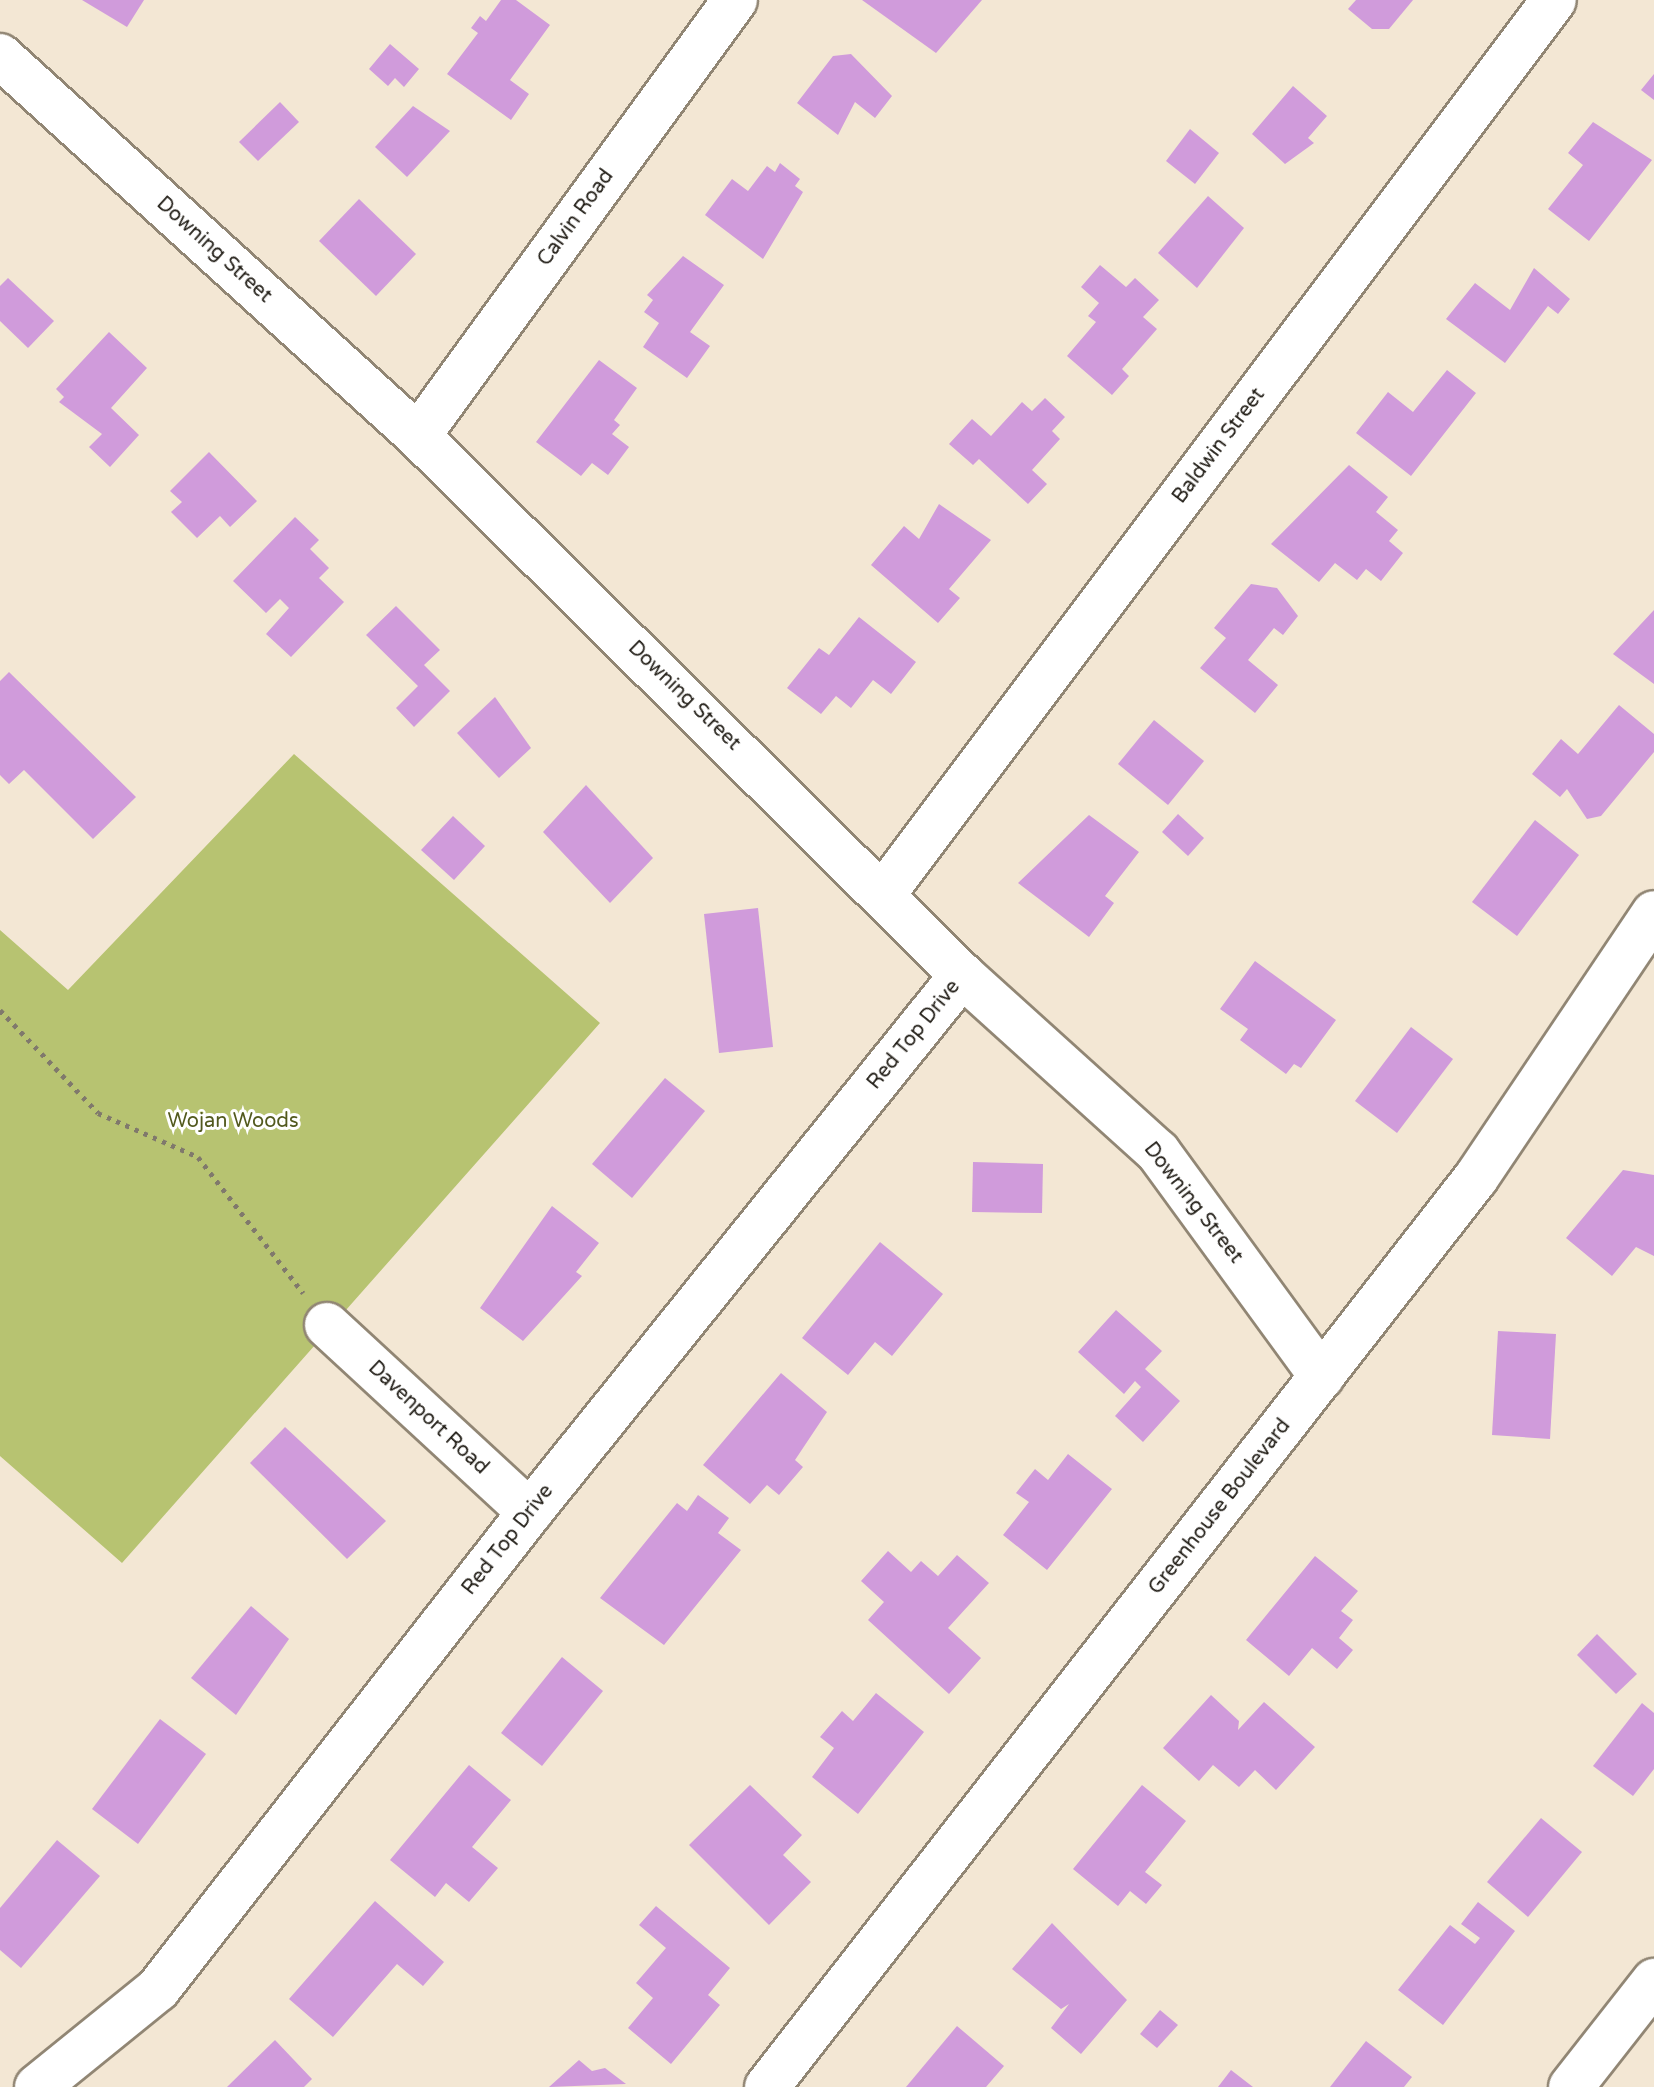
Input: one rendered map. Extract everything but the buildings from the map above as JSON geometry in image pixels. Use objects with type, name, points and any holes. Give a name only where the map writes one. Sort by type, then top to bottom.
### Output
[{"type":"street","name":"Calvin Road","points":[[418,436],[735,0]]},
{"type":"street","name":"Baldwin Street","points":[[884,893],[1554,0]]},
{"type":"street","name":"Downing Street","points":[[0,56],[418,436],[884,893],[962,975],[1158,1152],[1322,1377]]},
{"type":"street","name":"Greenhouse Boulevard","points":[[767,2087],[1476,1178],[1654,913]]},
{"type":"street","name":"Red Top Drive","points":[[37,2087],[158,1989],[530,1512],[962,975]]},
{"type":"street","name":"Davenport Road","points":[[327,1325],[530,1512]]},
{"type":"street","points":[[1571,2087],[1654,1981]]},
{"type":"path","points":[[0,1010],[98,1113],[198,1157],[327,1325]]},
{"type":"green space","name":"Wojan Woods","points":[[294,754],[600,1023],[122,1563],[0,1456],[0,930],[68,990]]}]
